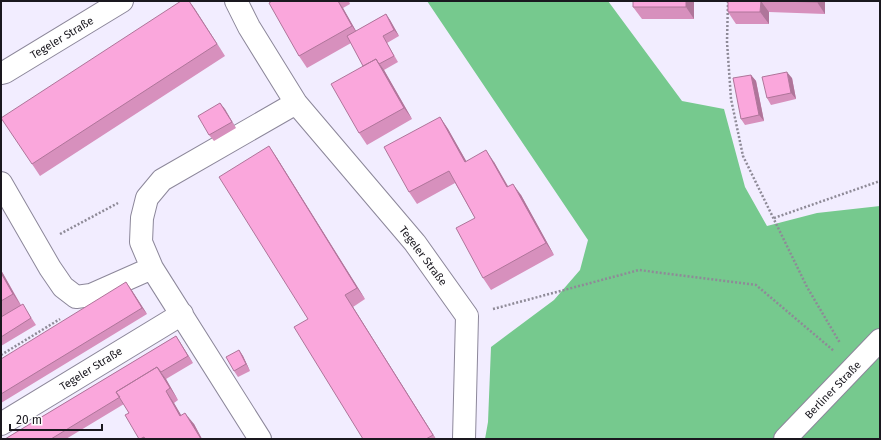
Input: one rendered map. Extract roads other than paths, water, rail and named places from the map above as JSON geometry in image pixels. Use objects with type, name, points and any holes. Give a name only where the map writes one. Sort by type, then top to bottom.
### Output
[{"type":"street","name":"Tegeler Straße","points":[[1,73],[122,1]]},
{"type":"street","name":"Tegeler Straße","points":[[236,1],[249,27],[296,103],[415,243],[467,316],[464,439]]},
{"type":"street","points":[[260,439],[152,268],[141,242],[142,218],[147,198],[162,180],[296,103]]},
{"type":"street","points":[[1,183],[63,287],[76,297],[91,295],[152,268]]},
{"type":"street","name":"Tegeler Straße","points":[[1,424],[182,314]]},
{"type":"street","name":"Berliner Straße","points":[[785,439],[880,340]]}]
